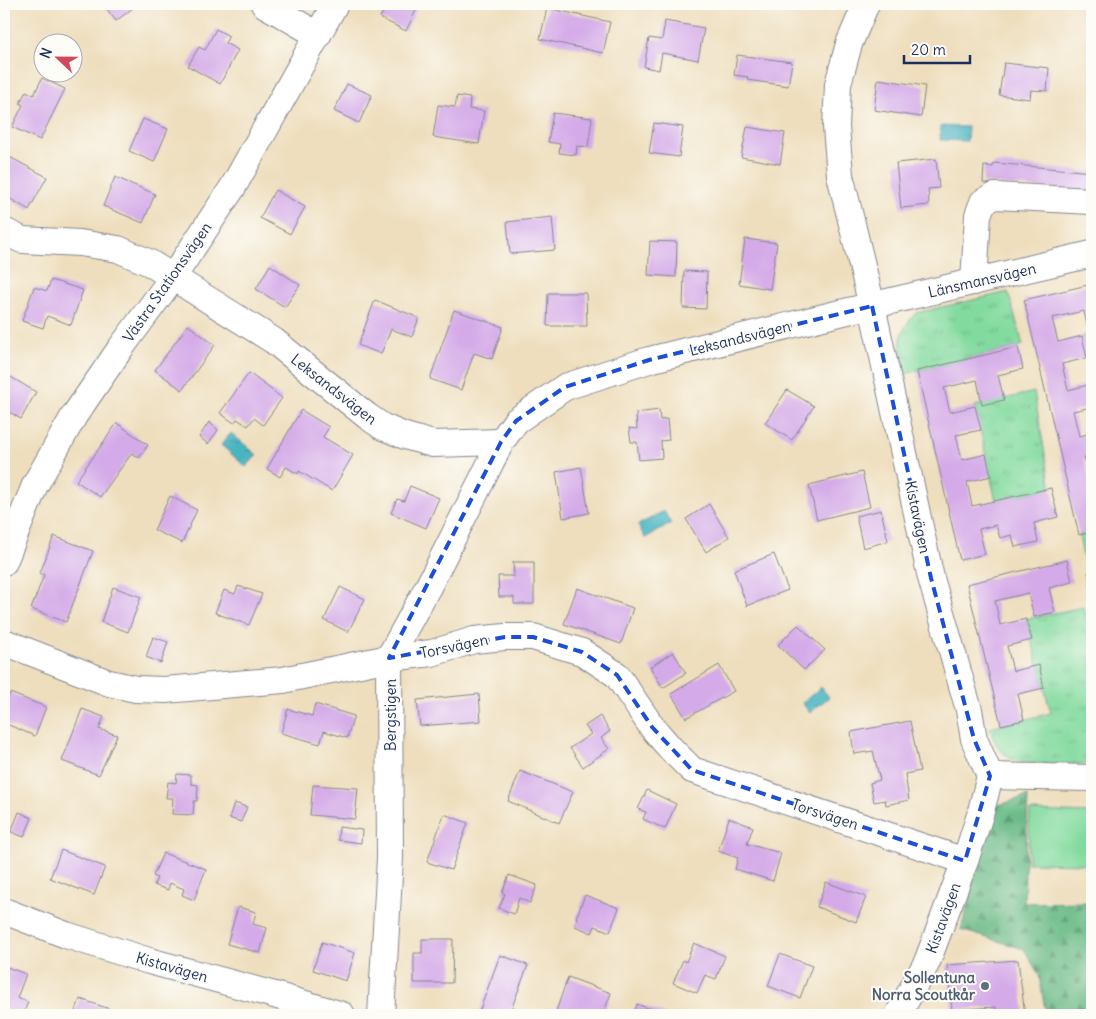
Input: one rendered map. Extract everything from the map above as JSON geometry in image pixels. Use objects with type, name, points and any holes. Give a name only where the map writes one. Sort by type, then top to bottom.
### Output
[{"type":"street","points":[[264,4],[318,35]]},
{"type":"street","name":"Västra Stationsvägen","points":[[4,562],[35,485],[74,416],[173,277],[233,187],[335,4]]},
{"type":"street","name":"Kistavägen","points":[[866,4],[849,44],[838,84],[836,128],[840,176],[872,306],[931,578],[968,710],[974,739],[990,776],[980,815],[965,860],[927,962],[898,1015]]},
{"type":"street","points":[[974,282],[978,215],[983,202],[995,196],[1092,201]]},
{"type":"street","name":"Leksandsvägen","points":[[4,231],[22,240],[80,242],[118,249],[150,263],[274,341],[366,416],[383,427],[433,444],[501,442],[516,422],[565,387],[649,360],[872,306]]},
{"type":"street","name":"Länsmansvägen","points":[[872,306],[1092,254]]},
{"type":"street","name":"Bergstigen","points":[[380,1015],[390,858],[389,658],[429,585],[501,442]]},
{"type":"street","name":"Torsvägen","points":[[4,642],[110,683],[136,689],[165,690],[283,680],[389,658],[432,653],[474,640],[505,636],[533,637],[582,652],[616,675],[652,727],[692,770],[965,860]]},
{"type":"street","points":[[990,776],[1092,778]]},
{"type":"street","name":"Kistavägen","points":[[4,910],[66,935],[149,962],[342,1015]]},
{"type":"highlighted area","points":[[872,306],[931,578],[974,739],[990,776],[965,861],[692,770],[652,727],[617,675],[582,652],[533,637],[505,637],[389,658],[501,442],[516,421],[565,387],[649,360]]},
{"type":"green space","points":[[1008,292],[1023,345],[905,374],[901,348],[902,335],[909,321],[916,313]]},
{"type":"green space","points":[[1092,335],[1092,378],[1082,336]]},
{"type":"green space","points":[[1034,392],[1051,488],[996,501],[975,406]]},
{"type":"green space","points":[[1092,532],[1092,555],[1083,557],[1079,535]]},
{"type":"green space","points":[[1084,607],[1092,641],[1092,764],[1022,763],[1016,761],[997,746],[990,728],[1051,713],[1026,619]]},
{"type":"green space","points":[[1028,796],[1024,903],[1092,902],[1092,1015],[1046,1015],[1039,975],[1024,949],[961,930],[992,807]]},
{"type":"green space","points":[[1030,811],[1092,813],[1092,864],[1028,863]]},
{"type":"water","points":[[941,126],[968,127],[967,141],[940,140]]},
{"type":"water","points":[[231,433],[257,455],[246,467],[221,445]]},
{"type":"water","points":[[664,511],[671,524],[645,538],[638,525]]},
{"type":"water","points":[[821,687],[829,697],[810,713],[802,703]]},
{"type":"building","points":[[103,4],[138,4],[116,21]]},
{"type":"building","points":[[387,4],[419,4],[406,31],[380,18]]},
{"type":"building","points":[[547,8],[610,22],[603,53],[540,39]]},
{"type":"building","points":[[665,21],[704,28],[698,60],[662,53],[659,70],[644,67],[649,38],[662,40]]},
{"type":"building","points":[[216,29],[229,36],[225,43],[238,50],[220,84],[188,66],[199,47],[205,50]]},
{"type":"building","points":[[737,55],[792,62],[788,86],[747,80],[748,77],[734,75]]},
{"type":"building","points":[[1004,63],[1049,68],[1047,91],[1031,90],[1030,99],[999,95]]},
{"type":"building","points":[[878,79],[925,86],[921,117],[874,110]]},
{"type":"building","points":[[40,82],[50,82],[65,89],[40,140],[12,127],[23,105],[20,103],[26,91],[34,95]]},
{"type":"building","points":[[347,84],[372,95],[359,123],[334,111]]},
{"type":"building","points":[[457,96],[470,98],[469,109],[484,111],[479,144],[433,137],[438,105],[455,107]]},
{"type":"building","points":[[553,113],[592,118],[588,147],[577,146],[576,155],[559,153],[560,144],[548,142]]},
{"type":"building","points":[[143,119],[168,129],[154,162],[129,151]]},
{"type":"building","points":[[654,123],[683,127],[679,157],[649,153]]},
{"type":"building","points":[[747,127],[785,133],[780,164],[741,157]]},
{"type":"building","points":[[4,154],[47,177],[29,210],[4,195]]},
{"type":"building","points":[[936,159],[939,188],[928,189],[929,205],[901,208],[896,163]]},
{"type":"building","points":[[994,163],[1092,172],[1092,193],[983,183],[984,166],[993,167]]},
{"type":"building","points":[[115,177],[155,194],[143,223],[103,206]]},
{"type":"building","points":[[275,190],[305,207],[290,234],[260,218]]},
{"type":"building","points":[[552,217],[555,250],[510,254],[507,222]]},
{"type":"building","points":[[745,239],[777,243],[770,289],[739,284]]},
{"type":"building","points":[[650,241],[677,242],[676,277],[648,275]]},
{"type":"building","points":[[270,265],[300,285],[285,307],[256,289]]},
{"type":"building","points":[[684,271],[707,272],[706,309],[683,308]]},
{"type":"building","points":[[51,280],[83,290],[71,325],[47,316],[43,328],[22,321],[34,287],[47,291]]},
{"type":"building","points":[[1092,284],[1092,335],[1089,335],[1084,311],[1052,318],[1058,342],[1082,336],[1087,358],[1062,364],[1068,390],[1092,384],[1092,407],[1073,411],[1079,436],[1092,433],[1092,455],[1084,457],[1090,482],[1092,482],[1092,532],[1079,535],[1024,300]]},
{"type":"building","points":[[548,293],[586,293],[587,326],[547,326]]},
{"type":"building","points":[[375,300],[419,318],[412,337],[391,329],[381,354],[358,345]]},
{"type":"building","points":[[454,310],[503,327],[492,359],[474,353],[461,390],[430,379]]},
{"type":"building","points":[[188,325],[215,345],[182,390],[155,370]]},
{"type":"building","points":[[1018,347],[1023,369],[998,375],[1004,400],[982,405],[977,380],[944,388],[950,412],[975,406],[981,430],[956,435],[962,460],[986,454],[991,476],[967,482],[972,506],[1051,488],[1058,517],[1034,523],[1038,542],[1015,547],[1012,535],[1000,538],[996,525],[979,529],[985,554],[960,560],[917,371]]},
{"type":"building","points":[[4,373],[36,392],[21,419],[4,409]]},
{"type":"building","points":[[249,373],[282,398],[263,425],[254,418],[248,426],[237,419],[234,423],[220,413]]},
{"type":"building","points":[[787,390],[814,406],[792,440],[765,423]]},
{"type":"building","points":[[301,410],[329,427],[323,437],[353,455],[332,491],[299,471],[298,474],[286,467],[280,477],[267,469]]},
{"type":"building","points":[[659,410],[660,420],[667,419],[669,440],[661,441],[662,458],[639,460],[637,442],[631,442],[629,428],[637,429],[636,413]]},
{"type":"building","points":[[209,422],[218,430],[208,444],[199,437]]},
{"type":"building","points":[[117,423],[148,445],[139,458],[132,453],[100,497],[76,481]]},
{"type":"building","points":[[581,467],[589,513],[563,518],[556,472]]},
{"type":"building","points":[[862,472],[870,507],[817,520],[809,485]]},
{"type":"building","points":[[410,486],[439,498],[426,528],[391,513],[397,499],[404,501]]},
{"type":"building","points":[[170,496],[197,510],[182,543],[154,530]]},
{"type":"building","points":[[709,504],[729,537],[706,552],[686,519]]},
{"type":"building","points":[[881,510],[888,541],[863,548],[856,516]]},
{"type":"building","points":[[54,536],[93,551],[66,622],[31,609],[44,575],[40,573]]},
{"type":"building","points":[[774,554],[788,590],[747,606],[734,570]]},
{"type":"building","points":[[1067,560],[1072,582],[1049,588],[1055,612],[1034,617],[1028,593],[995,601],[1000,625],[1026,619],[1032,640],[1007,646],[1013,671],[1039,665],[1044,688],[1018,694],[1024,720],[1001,725],[967,584]]},
{"type":"building","points":[[513,562],[534,562],[534,604],[514,604],[514,597],[499,597],[498,576],[514,576]]},
{"type":"building","points":[[1092,571],[1092,589],[1091,589],[1088,572]]},
{"type":"building","points":[[238,586],[262,594],[249,625],[215,613],[224,590],[235,594]]},
{"type":"building","points":[[113,587],[141,597],[128,632],[101,622]]},
{"type":"building","points":[[340,587],[365,599],[348,632],[324,620]]},
{"type":"building","points":[[577,588],[633,608],[621,644],[564,624]]},
{"type":"building","points":[[798,625],[825,650],[804,670],[778,645]]},
{"type":"building","points":[[153,637],[168,642],[161,663],[146,657]]},
{"type":"building","points":[[673,652],[686,673],[663,688],[650,667]]},
{"type":"building","points":[[719,665],[734,691],[686,718],[671,694]]},
{"type":"building","points":[[10,693],[46,707],[35,736],[4,723],[4,709]]},
{"type":"building","points":[[479,694],[481,721],[420,726],[417,700]]},
{"type":"building","points":[[315,704],[354,716],[347,738],[324,731],[320,744],[281,733],[288,709],[312,716]]},
{"type":"building","points":[[82,709],[104,717],[99,729],[117,735],[99,775],[62,761]]},
{"type":"building","points":[[600,716],[610,731],[601,738],[609,749],[583,767],[570,748],[591,734],[585,726]]},
{"type":"building","points":[[910,721],[920,771],[905,774],[909,800],[886,805],[885,800],[874,802],[870,783],[880,780],[873,751],[854,754],[851,732]]},
{"type":"building","points":[[520,771],[573,792],[559,823],[508,801]]},
{"type":"building","points":[[177,774],[191,775],[191,784],[198,785],[197,801],[194,801],[193,815],[172,814],[173,798],[166,798],[168,782],[176,783]]},
{"type":"building","points":[[313,785],[358,788],[355,819],[310,815]]},
{"type":"building","points":[[647,790],[676,804],[665,829],[643,819],[646,812],[638,809]]},
{"type":"building","points":[[234,803],[247,807],[241,822],[229,818]]},
{"type":"building","points":[[19,812],[32,818],[24,837],[11,832]]},
{"type":"building","points":[[444,814],[468,823],[451,870],[427,862]]},
{"type":"building","points":[[729,818],[753,827],[747,844],[781,853],[773,881],[735,869],[738,858],[718,851]]},
{"type":"building","points":[[339,827],[362,830],[361,843],[338,840]]},
{"type":"building","points":[[61,850],[105,867],[94,895],[50,878]]},
{"type":"building","points":[[163,853],[206,869],[194,900],[182,895],[184,889],[170,883],[168,890],[154,885],[157,878],[153,876]]},
{"type":"building","points":[[509,875],[537,885],[530,903],[519,898],[514,914],[499,908],[505,894],[502,893]]},
{"type":"building","points":[[826,882],[866,897],[856,922],[817,907]]},
{"type":"building","points":[[585,895],[619,908],[610,932],[595,926],[592,933],[575,926],[578,919],[576,918]]},
{"type":"building","points":[[238,907],[256,912],[253,924],[267,928],[260,953],[227,944]]},
{"type":"building","points":[[422,939],[453,939],[452,983],[414,983],[414,953],[422,953]]},
{"type":"building","points":[[322,942],[355,953],[346,981],[313,970]]},
{"type":"building","points":[[694,943],[725,956],[716,979],[705,975],[697,993],[673,983],[683,960],[686,962]]},
{"type":"building","points":[[780,954],[812,966],[800,998],[768,986]]},
{"type":"building","points":[[500,955],[528,965],[509,1015],[478,1015]]},
{"type":"building","name":"Sollentuna Norra Scoutkår","points":[[1018,960],[1025,1015],[997,1015],[996,1007],[952,1010],[947,965]]},
{"type":"building","points":[[4,966],[26,974],[17,998],[28,1002],[23,1015],[4,1015]]},
{"type":"building","points":[[568,977],[611,993],[603,1015],[555,1014]]},
{"type":"building","points":[[80,999],[110,1009],[108,1015],[74,1015]]},
{"type":"building","points":[[637,1004],[667,1015],[633,1015]]},
{"type":"place","name":"Sollentuna Norra Scoutkår","points":[[985,986]]}]
